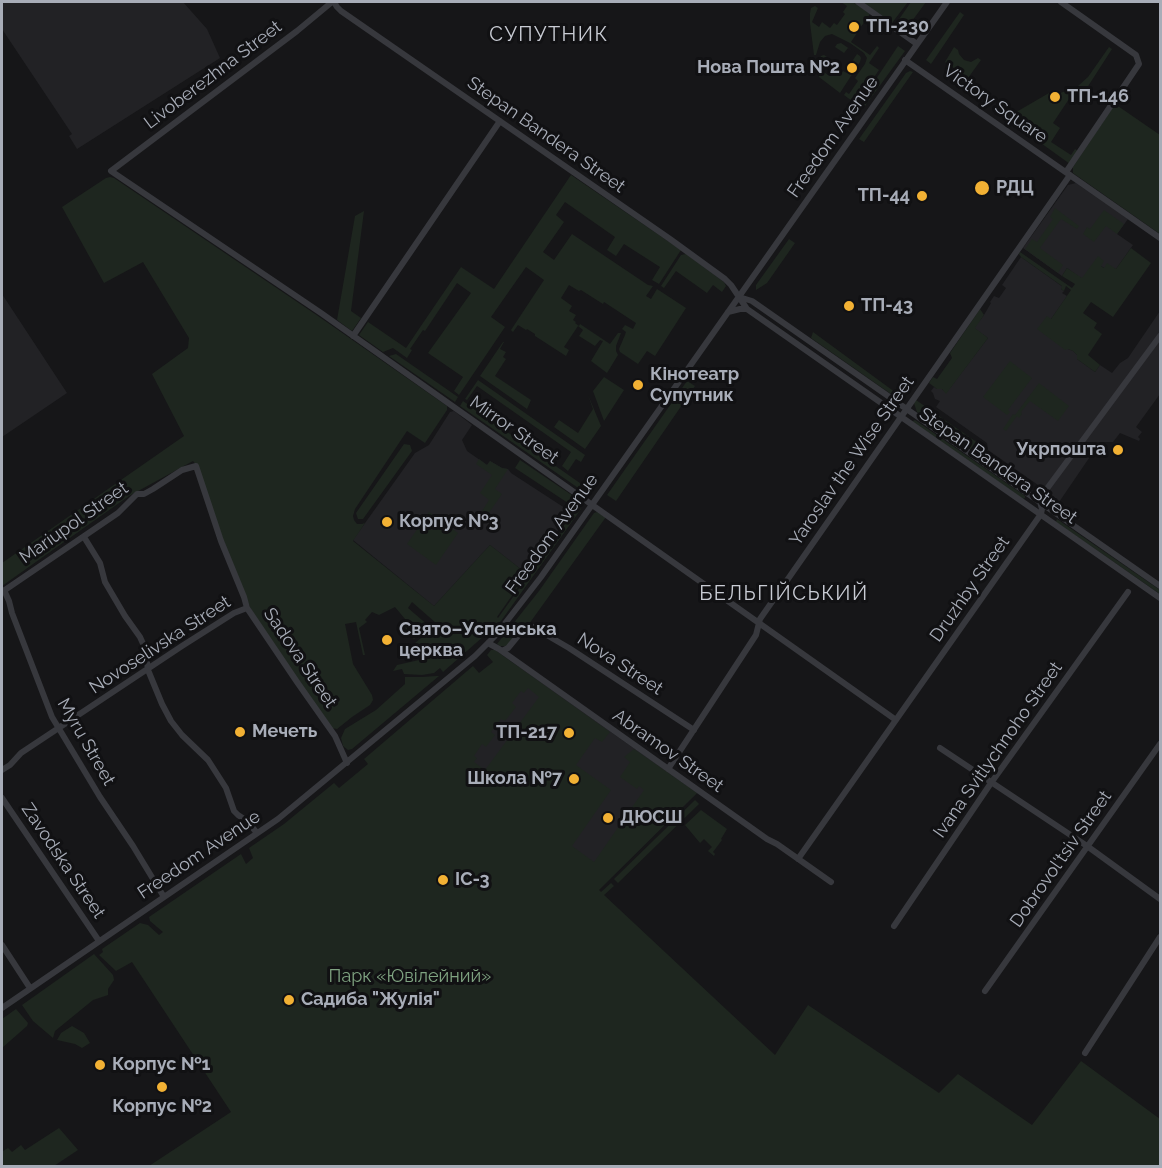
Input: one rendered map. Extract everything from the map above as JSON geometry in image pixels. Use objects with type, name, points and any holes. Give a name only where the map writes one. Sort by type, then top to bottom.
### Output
[{"type":"street","name":"Stepan Bandera Street","points":[[333,2],[341,10],[725,279],[747,309],[1161,598]]},
{"type":"street","name":"Livoberezhna Street","points":[[111,171],[333,2]]},
{"type":"street","points":[[858,2],[917,44]]},
{"type":"street","name":"Freedom Avenue","points":[[2,1008],[278,819],[347,763],[503,628],[947,2]]},
{"type":"street","points":[[1061,2],[1136,55],[1139,64],[1068,174]]},
{"type":"street","name":"Victory Square","points":[[906,60],[1161,238]]},
{"type":"street","points":[[353,336],[500,121]]},
{"type":"street","name":"Mirror Street","points":[[111,171],[353,336],[896,720]]},
{"type":"street","name":"Yaroslav the Wise Street","points":[[668,769],[756,635],[767,609],[1068,174]]},
{"type":"street","points":[[747,283],[749,297],[752,301]]},
{"type":"street","name":"Stepan Bandera Street","points":[[738,296],[752,301],[1161,586]]},
{"type":"street","points":[[727,312],[747,309]]},
{"type":"street","points":[[1041,514],[1040,502],[1043,494],[1161,336]]},
{"type":"street","points":[[797,344],[803,337]]},
{"type":"street","name":"Mariupol Street","points":[[3,591],[118,513],[137,495],[153,489],[182,470],[196,466]]},
{"type":"street","name":"Sadova Street","points":[[196,466],[220,541],[247,608],[335,736],[347,763]]},
{"type":"street","name":"Druzhby Street","points":[[798,859],[1041,514]]},
{"type":"street","points":[[84,537],[99,563],[105,582],[140,637],[145,648],[148,669],[171,721],[208,760],[226,788],[234,811],[257,833]]},
{"type":"street","name":"Myru Street","points":[[3,591],[9,601],[44,699],[59,728],[164,897]]},
{"type":"street","name":"Ivana Svitlychnoho Street","points":[[894,926],[991,783],[1128,592]]},
{"type":"street","name":"Novoselivska Street","points":[[2,770],[21,753],[148,669],[221,621],[247,608]]},
{"type":"street","name":"Nova Street","points":[[502,651],[508,648],[524,629],[533,627],[694,730]]},
{"type":"street","name":"Abramov Street","points":[[488,643],[831,882]]},
{"type":"street","name":"Dobrovol'tsiv Street","points":[[985,991],[1161,744]]},
{"type":"street","points":[[940,748],[1088,846],[1161,899]]},
{"type":"street","name":"Zavodska Street","points":[[2,798],[99,941]]},
{"type":"street","points":[[1085,1053],[1161,937]]},
{"type":"street","points":[[2,945],[30,988]]},
{"type":"shaded area","points":[[2,2],[183,2],[207,29],[220,58],[77,149],[69,136],[72,134],[2,29]]},
{"type":"shaded area","points":[[1076,183],[1128,219],[1117,234],[1133,245],[1116,269],[1101,266],[1082,279],[1067,268],[1062,276],[1023,248],[1068,185]]},
{"type":"shaded area","points":[[1021,257],[1063,287],[1062,293],[1067,296],[1051,319],[1068,349],[1095,372],[1100,365],[1112,373],[1120,363],[1128,358],[1160,311],[1160,394],[1136,427],[1142,432],[1138,437],[1139,441],[1120,433],[1113,442],[1100,442],[1055,508],[1047,503],[1038,485],[988,450],[987,443],[936,407],[940,401],[935,399],[931,391],[934,387],[946,393],[988,338],[974,328],[994,296],[999,298],[1006,288],[1002,285]]},
{"type":"shaded area","points":[[2,294],[67,393],[2,437]]},
{"type":"shaded area","points":[[454,411],[472,425],[462,440],[467,451],[487,465],[490,461],[508,469],[571,512],[527,574],[490,545],[434,606],[353,540],[415,453],[429,445],[450,412]]},
{"type":"shaded area","name":"Школа №7","points":[[519,667],[697,793],[598,890],[454,765]]},
{"type":"green space","points":[[841,2],[853,2],[870,14],[860,28],[852,22],[849,26],[857,33],[851,42],[870,55],[877,46],[879,48],[869,63],[879,70],[856,104],[844,95],[846,92],[849,94],[858,81],[855,78],[867,58],[864,53],[832,34],[825,36],[814,55],[810,23],[811,8],[815,6],[818,8],[812,22],[819,27],[822,22],[830,28],[834,23],[837,25],[845,14],[843,12],[847,6]]},
{"type":"green space","points":[[863,2],[908,2],[892,23]]},
{"type":"green space","points":[[911,2],[926,2],[904,32],[895,25]]},
{"type":"green space","points":[[960,12],[964,15],[931,64],[926,60]]},
{"type":"green space","points":[[841,43],[860,56],[861,58],[840,93],[819,77],[816,65],[824,55],[827,57],[821,70],[828,75],[831,70],[839,76],[843,71],[847,73],[855,62],[853,60],[857,54],[848,48],[844,53],[835,47]]},
{"type":"green space","points":[[898,46],[905,51],[865,106],[858,106]]},
{"type":"green space","points":[[954,47],[964,60],[971,62],[978,58],[981,60],[968,78],[945,62]]},
{"type":"green space","points":[[1109,47],[1112,49],[1085,91],[1077,87],[1053,123],[1060,128],[1051,142],[1071,155],[1075,149],[1078,151],[1070,164],[1006,118],[1049,93],[1054,102],[1060,99],[1058,94],[1078,86],[1088,77]]},
{"type":"green space","points":[[913,72],[864,142],[859,139],[906,73]]},
{"type":"green space","points":[[1115,104],[1160,135],[1160,234],[1073,173],[1073,167]]},
{"type":"green space","points":[[571,175],[681,250],[659,284],[652,280],[660,267],[624,244],[616,256],[607,250],[615,237],[565,202],[556,215],[564,222],[543,252],[554,260],[572,234],[648,285],[653,286],[646,296],[651,299],[657,289],[686,308],[655,356],[647,351],[638,364],[620,352],[619,349],[626,332],[622,329],[625,325],[633,329],[636,323],[604,302],[603,304],[569,285],[561,298],[572,306],[569,311],[576,315],[573,320],[575,323],[610,344],[618,333],[621,333],[616,346],[618,355],[607,373],[591,361],[603,341],[600,340],[595,346],[579,336],[583,330],[578,326],[564,347],[569,350],[566,356],[527,329],[518,325],[513,332],[511,330],[544,280],[526,267],[491,317],[505,327],[459,395],[454,391],[463,377],[428,353],[471,293],[457,283],[410,349],[412,350],[407,358],[393,348],[383,352],[359,335],[368,322],[406,348],[461,267],[494,289]]},
{"type":"green space","points":[[110,177],[318,316],[447,406],[447,410],[425,443],[407,431],[355,509],[353,516],[357,524],[365,523],[353,541],[434,606],[490,545],[527,574],[498,618],[580,503],[581,509],[501,621],[443,672],[440,668],[434,673],[422,675],[404,674],[402,669],[393,671],[397,665],[419,660],[418,656],[425,655],[424,651],[418,654],[415,643],[432,629],[438,635],[441,633],[435,626],[436,623],[412,602],[408,608],[429,626],[414,639],[405,627],[405,619],[395,607],[379,615],[372,612],[365,620],[367,622],[359,628],[365,655],[363,655],[356,622],[345,624],[353,664],[373,700],[370,705],[337,729],[332,728],[257,621],[233,567],[197,466],[193,461],[129,496],[2,586],[2,563],[184,436],[152,374],[188,348],[189,338],[143,262],[104,283],[62,207]]},
{"type":"green space","points":[[1055,208],[1079,226],[1077,229],[1061,219],[1040,248],[1063,265],[1058,273],[1025,249],[1032,239],[1037,242],[1053,219],[1050,217]]},
{"type":"green space","points":[[1104,210],[1124,224],[1117,234],[1106,226],[1094,242],[1083,234],[1087,227],[1090,229]]},
{"type":"green space","points":[[364,211],[351,311],[361,318],[352,331],[337,320],[355,216]]},
{"type":"green space","points":[[789,239],[795,243],[767,283],[756,290],[756,285]]},
{"type":"green space","points":[[1131,248],[1151,263],[1113,317],[1091,302],[1083,313],[1097,323],[1094,328],[1102,334],[1088,355],[1100,365],[1095,372],[1077,359],[1073,351],[1065,350],[1037,329],[1047,316],[1051,319],[1071,290],[1066,286],[1064,291],[1061,289],[1062,286],[1019,254],[1020,252],[1072,288],[1075,284],[1062,276],[1067,268],[1082,278],[1098,256],[1104,261],[1101,266],[1104,268],[1107,263],[1116,269]]},
{"type":"green space","points":[[686,254],[724,282],[726,286],[722,292],[713,285],[707,293],[676,271],[664,288],[661,286],[681,255]]},
{"type":"green space","points":[[980,309],[984,315],[975,328],[988,338],[946,394],[942,389],[937,389],[929,383],[933,377],[937,379],[952,358],[950,353]]},
{"type":"green space","points":[[813,332],[903,398],[901,401],[811,338]]},
{"type":"green space","points":[[503,342],[500,349],[506,352],[503,357],[506,359],[495,376],[531,400],[527,409],[480,376]]},
{"type":"green space","points":[[396,354],[458,397],[455,402],[389,356]]},
{"type":"green space","points":[[1010,361],[1032,378],[1008,410],[1010,412],[1007,415],[983,397]]},
{"type":"green space","points":[[604,377],[624,390],[604,421],[593,391]]},
{"type":"green space","points":[[478,380],[585,455],[581,462],[576,459],[568,471],[562,466],[571,452],[477,386],[467,400],[465,399]]},
{"type":"green space","points":[[687,381],[695,386],[616,501],[607,495]]},
{"type":"green space","points":[[1039,383],[1069,406],[1058,421],[1030,401],[1019,418],[1017,416],[1006,431],[1003,429],[1013,414],[1015,415]]},
{"type":"green space","points":[[588,395],[601,426],[585,449],[554,427],[559,420],[578,433],[593,409]]},
{"type":"green space","points":[[916,400],[988,450],[982,457],[917,412],[914,403]]},
{"type":"green space","points":[[463,401],[587,488],[584,492],[460,406]]},
{"type":"green space","points":[[915,420],[1025,498],[1023,499],[913,422]]},
{"type":"green space","points":[[404,444],[410,445],[412,451],[363,519],[358,519],[356,513]]},
{"type":"green space","points":[[479,459],[487,465],[490,461],[508,469],[495,489],[502,494],[486,517],[479,516],[489,500],[480,493],[492,475],[476,464]]},
{"type":"green space","points":[[520,460],[579,500],[574,507],[515,468]]},
{"type":"green space","points":[[429,512],[458,533],[436,565],[407,544]]},
{"type":"green space","points":[[597,512],[606,517],[529,624],[523,627],[507,646],[497,644],[539,591],[594,513]]},
{"type":"green space","points":[[1057,519],[1160,590],[1160,594],[1056,522]]},
{"type":"green space","name":"Парк «Ювілейний»","points":[[491,650],[495,650],[610,732],[602,742],[595,738],[576,765],[611,790],[572,846],[594,862],[644,790],[639,786],[637,789],[620,777],[630,762],[624,757],[634,749],[697,793],[599,890],[601,892],[611,883],[614,886],[604,895],[775,1055],[808,1005],[939,1093],[958,1074],[1032,1125],[1081,1061],[1160,1119],[1160,1166],[149,1166],[231,1112],[132,962],[116,971],[99,955],[103,952],[102,949],[140,923],[148,925],[159,935],[163,932],[150,921],[149,917],[241,854],[246,864],[253,858],[249,848],[284,824],[334,783],[339,788],[368,764],[364,759],[473,666],[479,673],[493,662],[487,655]],"holes":[[[528,688],[539,697],[485,770],[474,762],[477,758],[474,756],[482,744],[486,747],[495,735],[491,732],[501,719],[505,721],[516,707],[512,703],[521,691],[524,693]]]},
{"type":"green space","points":[[439,676],[352,749],[348,750],[343,746],[341,738],[345,729],[376,710],[405,684],[405,677]]},
{"type":"green space","points":[[695,800],[699,804],[618,883],[614,879]]},
{"type":"green space","points":[[701,810],[727,829],[713,852],[714,856],[708,851],[712,847],[704,839],[700,843],[685,825]]},
{"type":"green space","points":[[94,954],[113,975],[114,980],[108,989],[108,995],[93,1000],[55,1031],[53,1038],[33,1021],[22,1005]]},
{"type":"green space","points":[[16,1009],[28,1023],[27,1026],[2,1048],[2,1019]]},
{"type":"green space","points":[[72,1026],[84,1033],[90,1043],[82,1048],[57,1040],[61,1033]]},
{"type":"green space","points":[[59,1128],[78,1150],[54,1166],[4,1166],[2,1163],[2,1149],[3,1151],[8,1148],[12,1152],[21,1145],[25,1150]]},
{"type":"place","name":"ТП-230","points":[[854,27]]},
{"type":"place","name":"Нова Пошта №2","points":[[852,68]]},
{"type":"place","name":"ТП-146","points":[[1055,97]]},
{"type":"place","name":"РДЦ","points":[[982,188]]},
{"type":"place","name":"ТП-44","points":[[922,196]]},
{"type":"place","name":"ТП-43","points":[[849,306]]},
{"type":"place","name":"Кінотеатр Супутник","points":[[638,385]]},
{"type":"place","name":"Укрпошта","points":[[1118,450]]},
{"type":"place","name":"Корпус №3","points":[[387,522]]},
{"type":"place","name":"Свято–Успенська церква","points":[[387,640]]},
{"type":"place","name":"Мечеть","points":[[240,732]]},
{"type":"place","name":"ТП-217","points":[[569,733]]},
{"type":"place","name":"Школа №7","points":[[574,779]]},
{"type":"place","name":"ДЮСШ","points":[[608,818]]},
{"type":"place","name":"ІС-3","points":[[443,880]]},
{"type":"place","name":"Садиба \"Жулія\"","points":[[289,1000]]},
{"type":"place","name":"Корпус №1","points":[[100,1065]]},
{"type":"place","name":"Корпус №2","points":[[162,1087]]},
{"type":"district","name":"СУПУТНИК","points":[[549,35]]},
{"type":"district","name":"БЕЛЬГІЙСЬКИЙ","points":[[784,594]]}]
